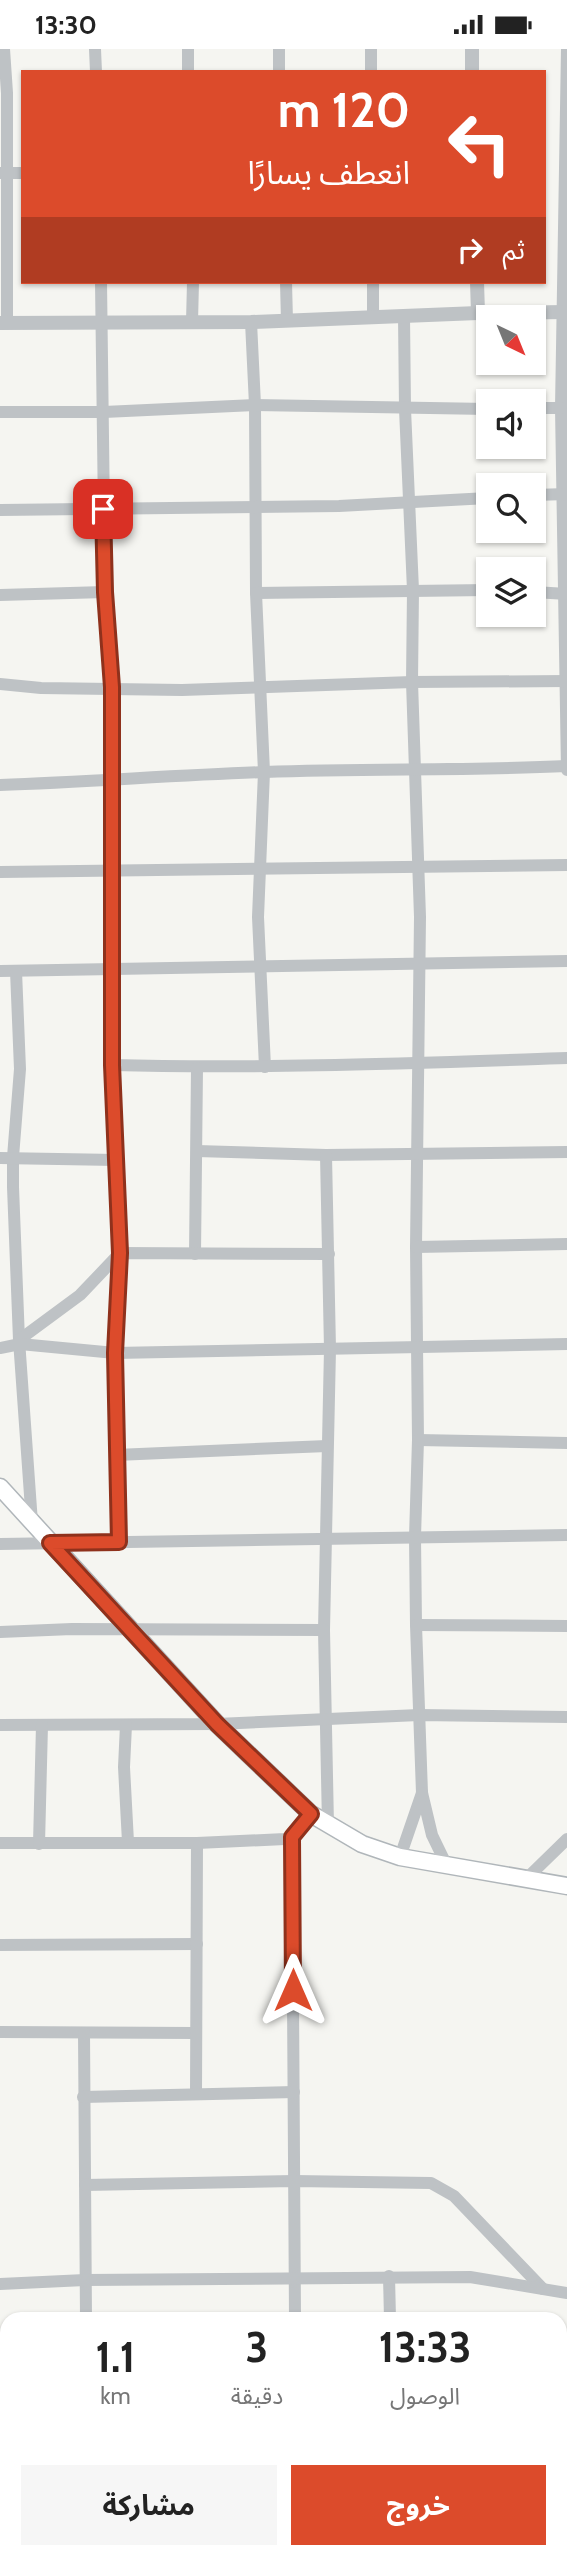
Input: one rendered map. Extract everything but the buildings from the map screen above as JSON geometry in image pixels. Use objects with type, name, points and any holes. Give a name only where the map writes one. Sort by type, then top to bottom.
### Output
[{"type":"main road","points":[[0,1487],[217,1724],[311,1814],[362,1844],[400,1857],[567,1886]]},
{"type":"street","points":[[4,49],[7,93],[3,173],[4,323],[287,321],[476,313]]},
{"type":"street","points":[[95,49],[96,70]]},
{"type":"street","points":[[188,49],[188,70]]},
{"type":"street","points":[[279,49],[279,70]]},
{"type":"street","points":[[371,49],[371,70]]},
{"type":"street","points":[[472,49],[472,70]]},
{"type":"street","points":[[0,785],[264,772],[567,767],[565,494],[561,408],[565,312],[567,49]]},
{"type":"street","points":[[3,173],[21,173]]},
{"type":"street","points":[[101,284],[105,592],[112,687],[112,1065],[120,1253],[115,1353],[119,1542]]},
{"type":"street","points":[[192,321],[194,284]]},
{"type":"street","points":[[286,284],[287,321]]},
{"type":"street","points":[[373,284],[373,318]]},
{"type":"street","points":[[477,284],[478,305]]},
{"type":"street","points":[[546,312],[565,312]]},
{"type":"street","points":[[404,316],[405,409],[414,590],[412,682],[419,963],[416,1625],[422,1793],[432,1835],[447,1866]]},
{"type":"street","points":[[251,321],[255,405],[256,593],[264,772],[259,869],[265,1067]]},
{"type":"street","points":[[0,412],[104,412],[255,405],[476,409]]},
{"type":"street","points":[[546,408],[561,408]]},
{"type":"street","points":[[546,495],[565,494]]},
{"type":"street","points":[[0,510],[411,503],[476,499]]},
{"type":"street","points":[[256,593],[476,590]]},
{"type":"street","points":[[0,596],[105,592]]},
{"type":"street","points":[[546,593],[565,594]]},
{"type":"street","points":[[0,684],[41,688],[182,690],[412,682],[566,681]]},
{"type":"street","points":[[0,872],[567,865]]},
{"type":"street","points":[[0,971],[567,961]]},
{"type":"street","points":[[16,971],[20,1069],[7,1157],[32,1523]]},
{"type":"street","points":[[112,1065],[265,1067],[567,1058]]},
{"type":"street","points":[[195,1254],[197,1067]]},
{"type":"street","points":[[197,1151],[326,1155],[567,1151]]},
{"type":"street","points":[[326,1155],[330,1349],[324,1630],[328,1825]]},
{"type":"street","points":[[7,1157],[116,1160]]},
{"type":"street","points":[[416,1247],[567,1244]]},
{"type":"street","points":[[0,1348],[20,1342],[80,1295],[120,1253],[329,1254]]},
{"type":"street","points":[[20,1342],[115,1353],[567,1344]]},
{"type":"street","points":[[418,1440],[567,1443]]},
{"type":"street","points":[[116,1455],[327,1446]]},
{"type":"street","points":[[0,1544],[567,1535]]},
{"type":"street","points":[[416,1625],[567,1626]]},
{"type":"street","points":[[0,1632],[324,1630]]},
{"type":"street","points":[[0,1725],[217,1724],[419,1715],[567,1717]]},
{"type":"street","points":[[39,1844],[41,1725]]},
{"type":"street","points":[[125,1725],[128,1842]]},
{"type":"street","points":[[400,1857],[422,1793]]},
{"type":"street","points":[[295,2312],[292,1837],[311,1814]]},
{"type":"street","points":[[0,1843],[198,1843],[292,1837]]},
{"type":"street","points":[[525,1879],[567,1839]]},
{"type":"street","points":[[196,2094],[198,1843]]},
{"type":"street","points":[[0,1945],[197,1944]]},
{"type":"street","points":[[0,2032],[195,2033]]},
{"type":"street","points":[[84,2033],[86,2312]]},
{"type":"street","points":[[83,2097],[294,2092]]},
{"type":"street","points":[[85,2185],[294,2181],[432,2183],[463,2205],[543,2289]]},
{"type":"street","points":[[389,2276],[390,2312]]},
{"type":"street","points":[[0,2284],[85,2280],[470,2277],[567,2293]]},
{"type":"route","points":[[103,509],[105,592],[112,687],[112,1065],[120,1253],[115,1353],[119,1542],[50,1543],[217,1724],[311,1814],[292,1837],[293,1990]]}]
